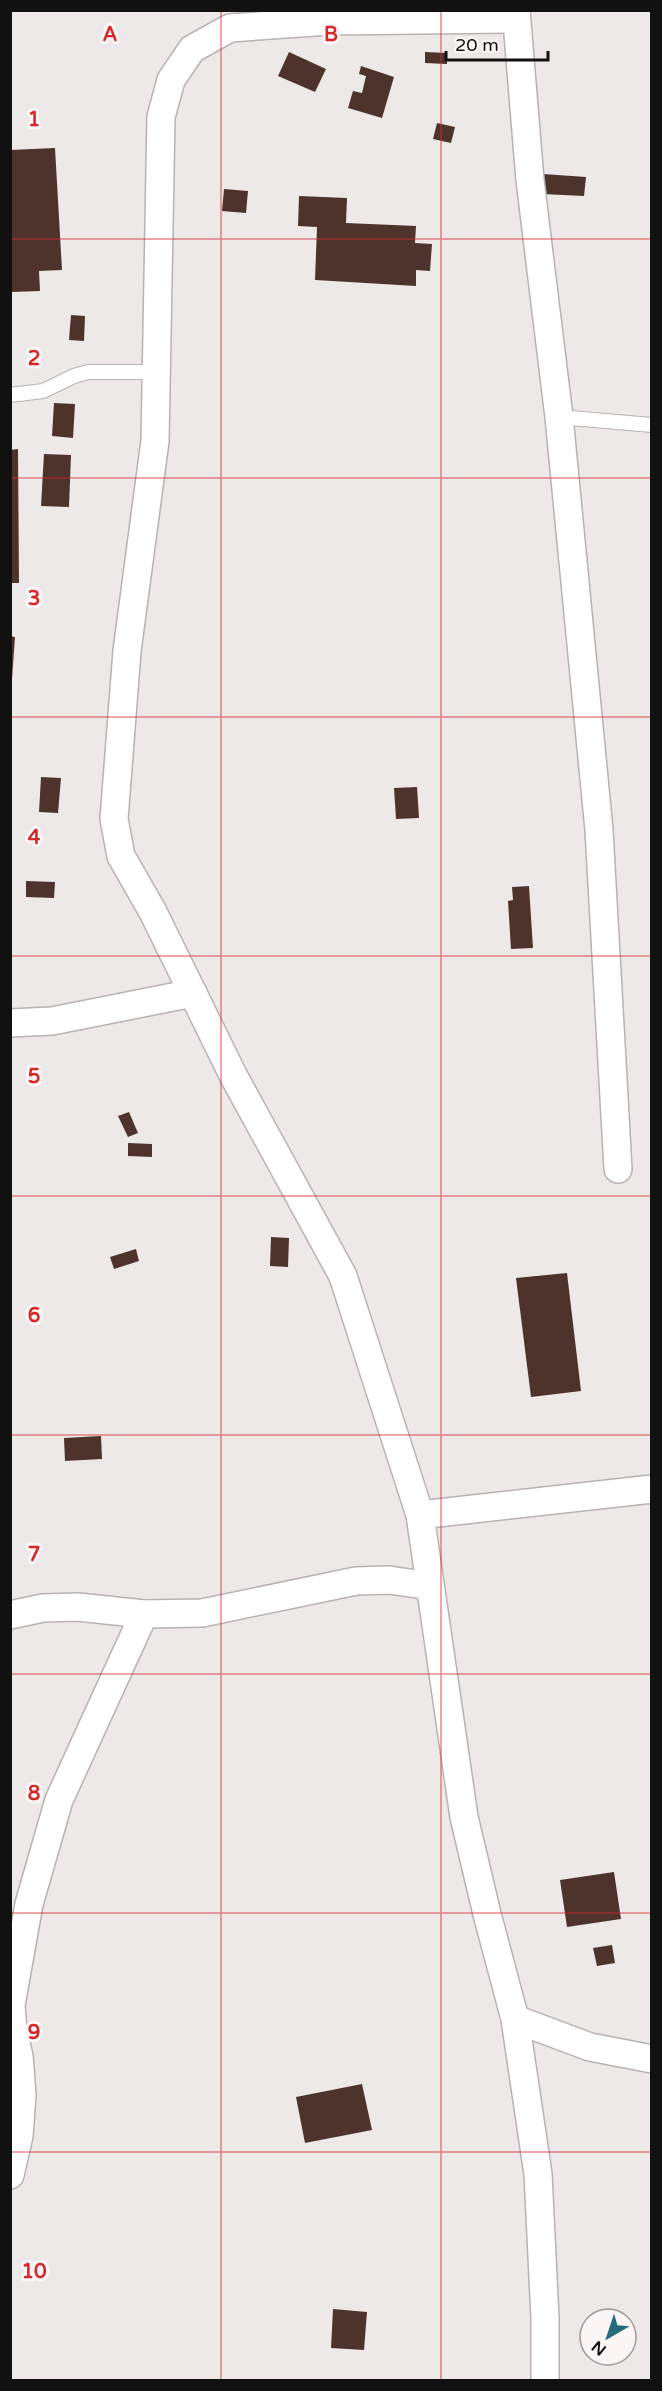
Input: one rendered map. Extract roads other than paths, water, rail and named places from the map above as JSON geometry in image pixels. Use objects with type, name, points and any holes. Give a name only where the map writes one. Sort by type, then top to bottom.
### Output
[{"type":"street","points":[[545,2380],[538,2174],[515,2019],[464,1817],[420,1515],[343,1276],[233,1075],[153,912],[121,855],[114,819],[127,651],[155,441],[161,117],[171,80],[192,49],[230,28],[329,21],[516,15],[530,180],[558,417],[599,830],[618,1169]]},
{"type":"street","points":[[10,1023],[52,1021],[192,993]]},
{"type":"street","points":[[420,1515],[651,1489]]},
{"type":"street","points":[[10,1615],[43,1608],[78,1607],[144,1614],[202,1613],[356,1581],[389,1580],[430,1586]]},
{"type":"street","points":[[10,2175],[19,2136],[22,2094],[11,2005],[29,1904],[41,1855],[59,1800],[144,1614]]},
{"type":"street","points":[[515,2019],[590,2047],[651,2059]]},
{"type":"lane","points":[[10,395],[43,391],[88,372],[156,372]]},
{"type":"lane","points":[[558,417],[651,424]]}]
